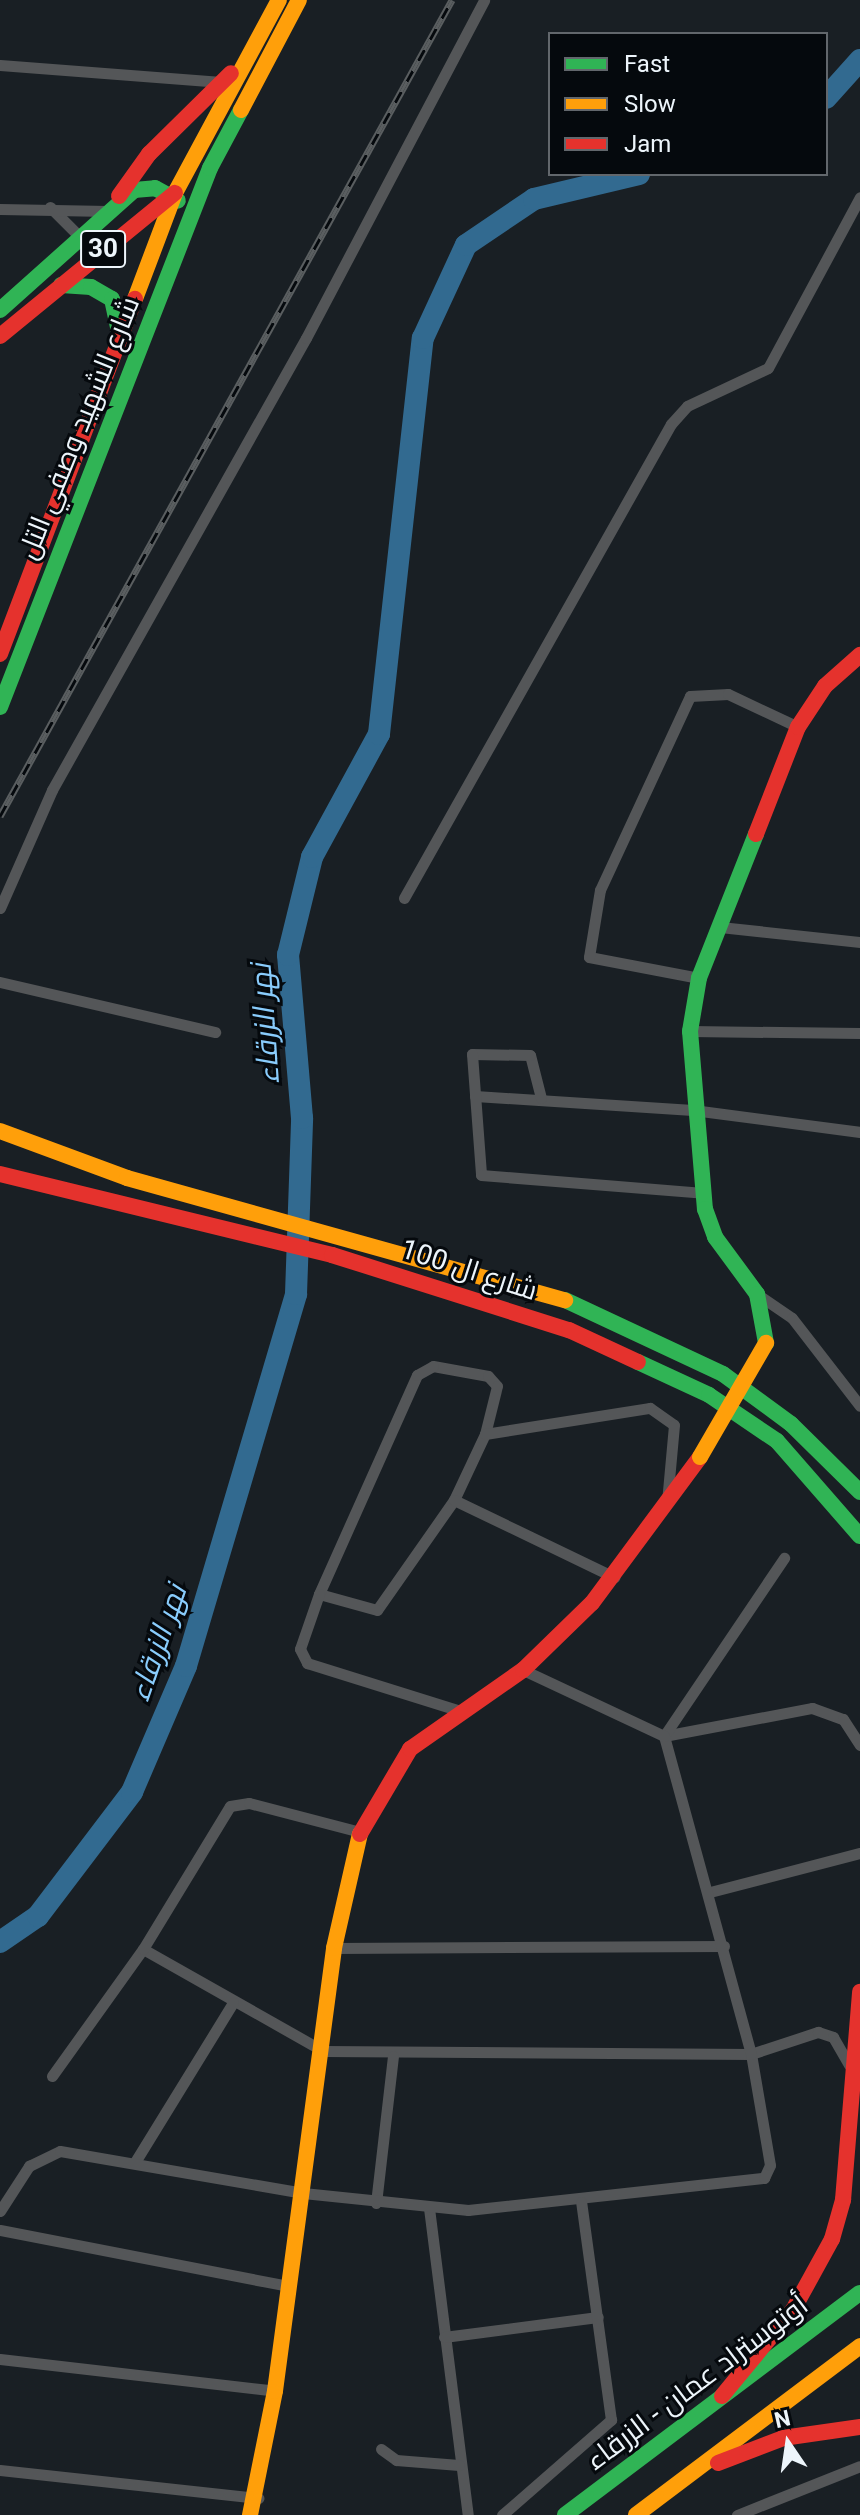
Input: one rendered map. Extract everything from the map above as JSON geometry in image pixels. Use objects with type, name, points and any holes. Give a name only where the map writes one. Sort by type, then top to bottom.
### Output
[{"type":"main road","name":"شارع الشهيد وصفي التل","points":[[0,654],[121,343],[175,193],[241,63],[278,0]]},
{"type":"main road","name":"شارع الشهيد وصفي التل","points":[[0,707],[210,168],[299,0]]},
{"type":"main road","points":[[110,209],[145,159],[241,63]]},
{"type":"main road","name":"30","points":[[0,336],[210,168]]},
{"type":"main road","name":"30","points":[[0,310],[110,209],[144,187],[175,193]]},
{"type":"main road","points":[[175,193],[188,222]]},
{"type":"main road","points":[[61,285],[91,287],[112,299],[121,343]]},
{"type":"main road","points":[[255,2510],[323,2051],[334,1948],[360,1832],[410,1749],[460,1711],[523,1670],[614,1577],[700,1457],[766,1343],[757,1294],[715,1237],[703,1193],[693,1110],[690,1031],[699,978],[798,727],[858,660]]},
{"type":"main road","name":"شارع ال 100","points":[[0,1131],[127,1178],[445,1262],[561,1298],[723,1374],[791,1424],[860,1492]]},
{"type":"main road","name":"شارع ال 100","points":[[0,1174],[434,1283],[569,1330],[709,1395],[809,1470],[860,1536]]},
{"type":"main road","points":[[722,2396],[799,2302],[832,2239],[843,2200],[849,2065],[860,1992]]},
{"type":"main road","name":"أوتوستراد عمان - الزرقاء","points":[[565,2515],[860,2293]]},
{"type":"main road","points":[[636,2515],[860,2346]]},
{"type":"main road","points":[[685,2478],[783,2438],[860,2427]]},
{"type":"street","points":[[0,908],[52,790],[306,338],[484,0]]},
{"type":"street","points":[[0,65],[221,82]]},
{"type":"street","points":[[404,898],[671,424],[687,406],[768,368],[860,197]]},
{"type":"street","points":[[49,207],[79,236]]},
{"type":"street","points":[[0,209],[110,209]]},
{"type":"street","points":[[699,978],[589,957],[600,890],[690,696],[728,694],[798,727]]},
{"type":"street","points":[[720,927],[860,942]]},
{"type":"street","points":[[0,982],[215,1032]]},
{"type":"street","points":[[690,1031],[860,1033]]},
{"type":"street","points":[[541,1098],[530,1055],[483,1050],[469,1058],[481,1175],[703,1193]]},
{"type":"street","points":[[475,1096],[693,1110],[860,1132]]},
{"type":"street","points":[[757,1294],[792,1318],[860,1406]]},
{"type":"street","points":[[319,1594],[377,1610],[454,1500],[485,1434],[496,1380],[420,1370],[319,1594],[300,1649],[307,1663],[460,1711]]},
{"type":"street","points":[[485,1434],[650,1408],[674,1425],[667,1507]]},
{"type":"street","points":[[454,1500],[614,1577]]},
{"type":"street","points":[[664,1736],[784,1558]]},
{"type":"street","points":[[523,1670],[664,1736],[812,1708],[843,1719],[860,1745]]},
{"type":"street","points":[[0,2211],[29,2166],[50,2154],[135,2162],[303,2193],[429,2208],[581,2202],[764,2178],[770,2165],[751,2054],[710,1892],[664,1736]]},
{"type":"street","points":[[52,2076],[143,1949],[230,1806],[249,1803],[360,1832]]},
{"type":"street","points":[[710,1892],[860,1853]]},
{"type":"street","points":[[334,1948],[724,1946]]},
{"type":"street","points":[[143,1949],[233,2003],[323,2051],[393,2056],[751,2054],[826,2033],[849,2065]]},
{"type":"street","points":[[135,2162],[233,2003]]},
{"type":"street","points":[[376,2203],[393,2056]]},
{"type":"street","points":[[502,2515],[611,2420],[581,2202]]},
{"type":"street","points":[[429,2208],[459,2465],[468,2515]]},
{"type":"street","points":[[0,2230],[287,2286]]},
{"type":"street","points":[[444,2337],[598,2317]]},
{"type":"street","points":[[0,2359],[275,2391]]},
{"type":"street","points":[[381,2449],[396,2460],[459,2465]]},
{"type":"street","points":[[737,2515],[860,2466]]},
{"type":"street","points":[[0,2470],[255,2510]]},
{"type":"waterway","name":"نهر الزرقاء","points":[[828,96],[860,60]]},
{"type":"waterway","name":"نهر الزرقاء","points":[[0,1942],[38,1916],[132,1792],[186,1666],[296,1294],[302,1118],[288,955],[312,857],[379,734],[423,338],[466,245],[534,199],[631,176]]},
{"type":"railway","points":[[0,816],[452,0]]},
{"type":"traffic: fast","points":[[0,707],[210,168],[241,110]]},
{"type":"traffic: fast","points":[[0,310],[134,190],[155,188],[178,201]]},
{"type":"traffic: fast","points":[[61,285],[91,287],[112,299],[120,336]]},
{"type":"traffic: fast","points":[[756,834],[699,978],[690,1031],[705,1209],[715,1237],[757,1294],[766,1343]]},
{"type":"traffic: fast","points":[[565,1300],[723,1374],[791,1424],[860,1492]]},
{"type":"traffic: fast","points":[[638,1362],[709,1395],[777,1441],[860,1536]]},
{"type":"traffic: fast","points":[[565,2515],[860,2293]]},
{"type":"traffic: slow","points":[[135,299],[175,193],[279,0]]},
{"type":"traffic: slow","points":[[241,110],[299,0]]},
{"type":"traffic: slow","points":[[0,1131],[127,1178],[565,1300]]},
{"type":"traffic: slow","points":[[700,1457],[766,1343]]},
{"type":"traffic: slow","points":[[250,2515],[275,2391],[334,1948],[360,1834]]},
{"type":"traffic: slow","points":[[636,2515],[860,2346]]},
{"type":"traffic: jam","points":[[119,196],[149,154],[231,73]]},
{"type":"traffic: jam","points":[[0,336],[175,193]]},
{"type":"traffic: jam","points":[[0,654],[135,299]]},
{"type":"traffic: jam","points":[[756,834],[798,727],[825,686],[860,655]]},
{"type":"traffic: jam","points":[[0,1174],[332,1255],[569,1330],[638,1362]]},
{"type":"traffic: jam","points":[[360,1834],[410,1749],[523,1670],[592,1603],[700,1457]]},
{"type":"traffic: jam","points":[[722,2396],[793,2310],[832,2239],[843,2200],[860,1992]]},
{"type":"traffic: jam","points":[[718,2463],[783,2438],[860,2427]]}]
